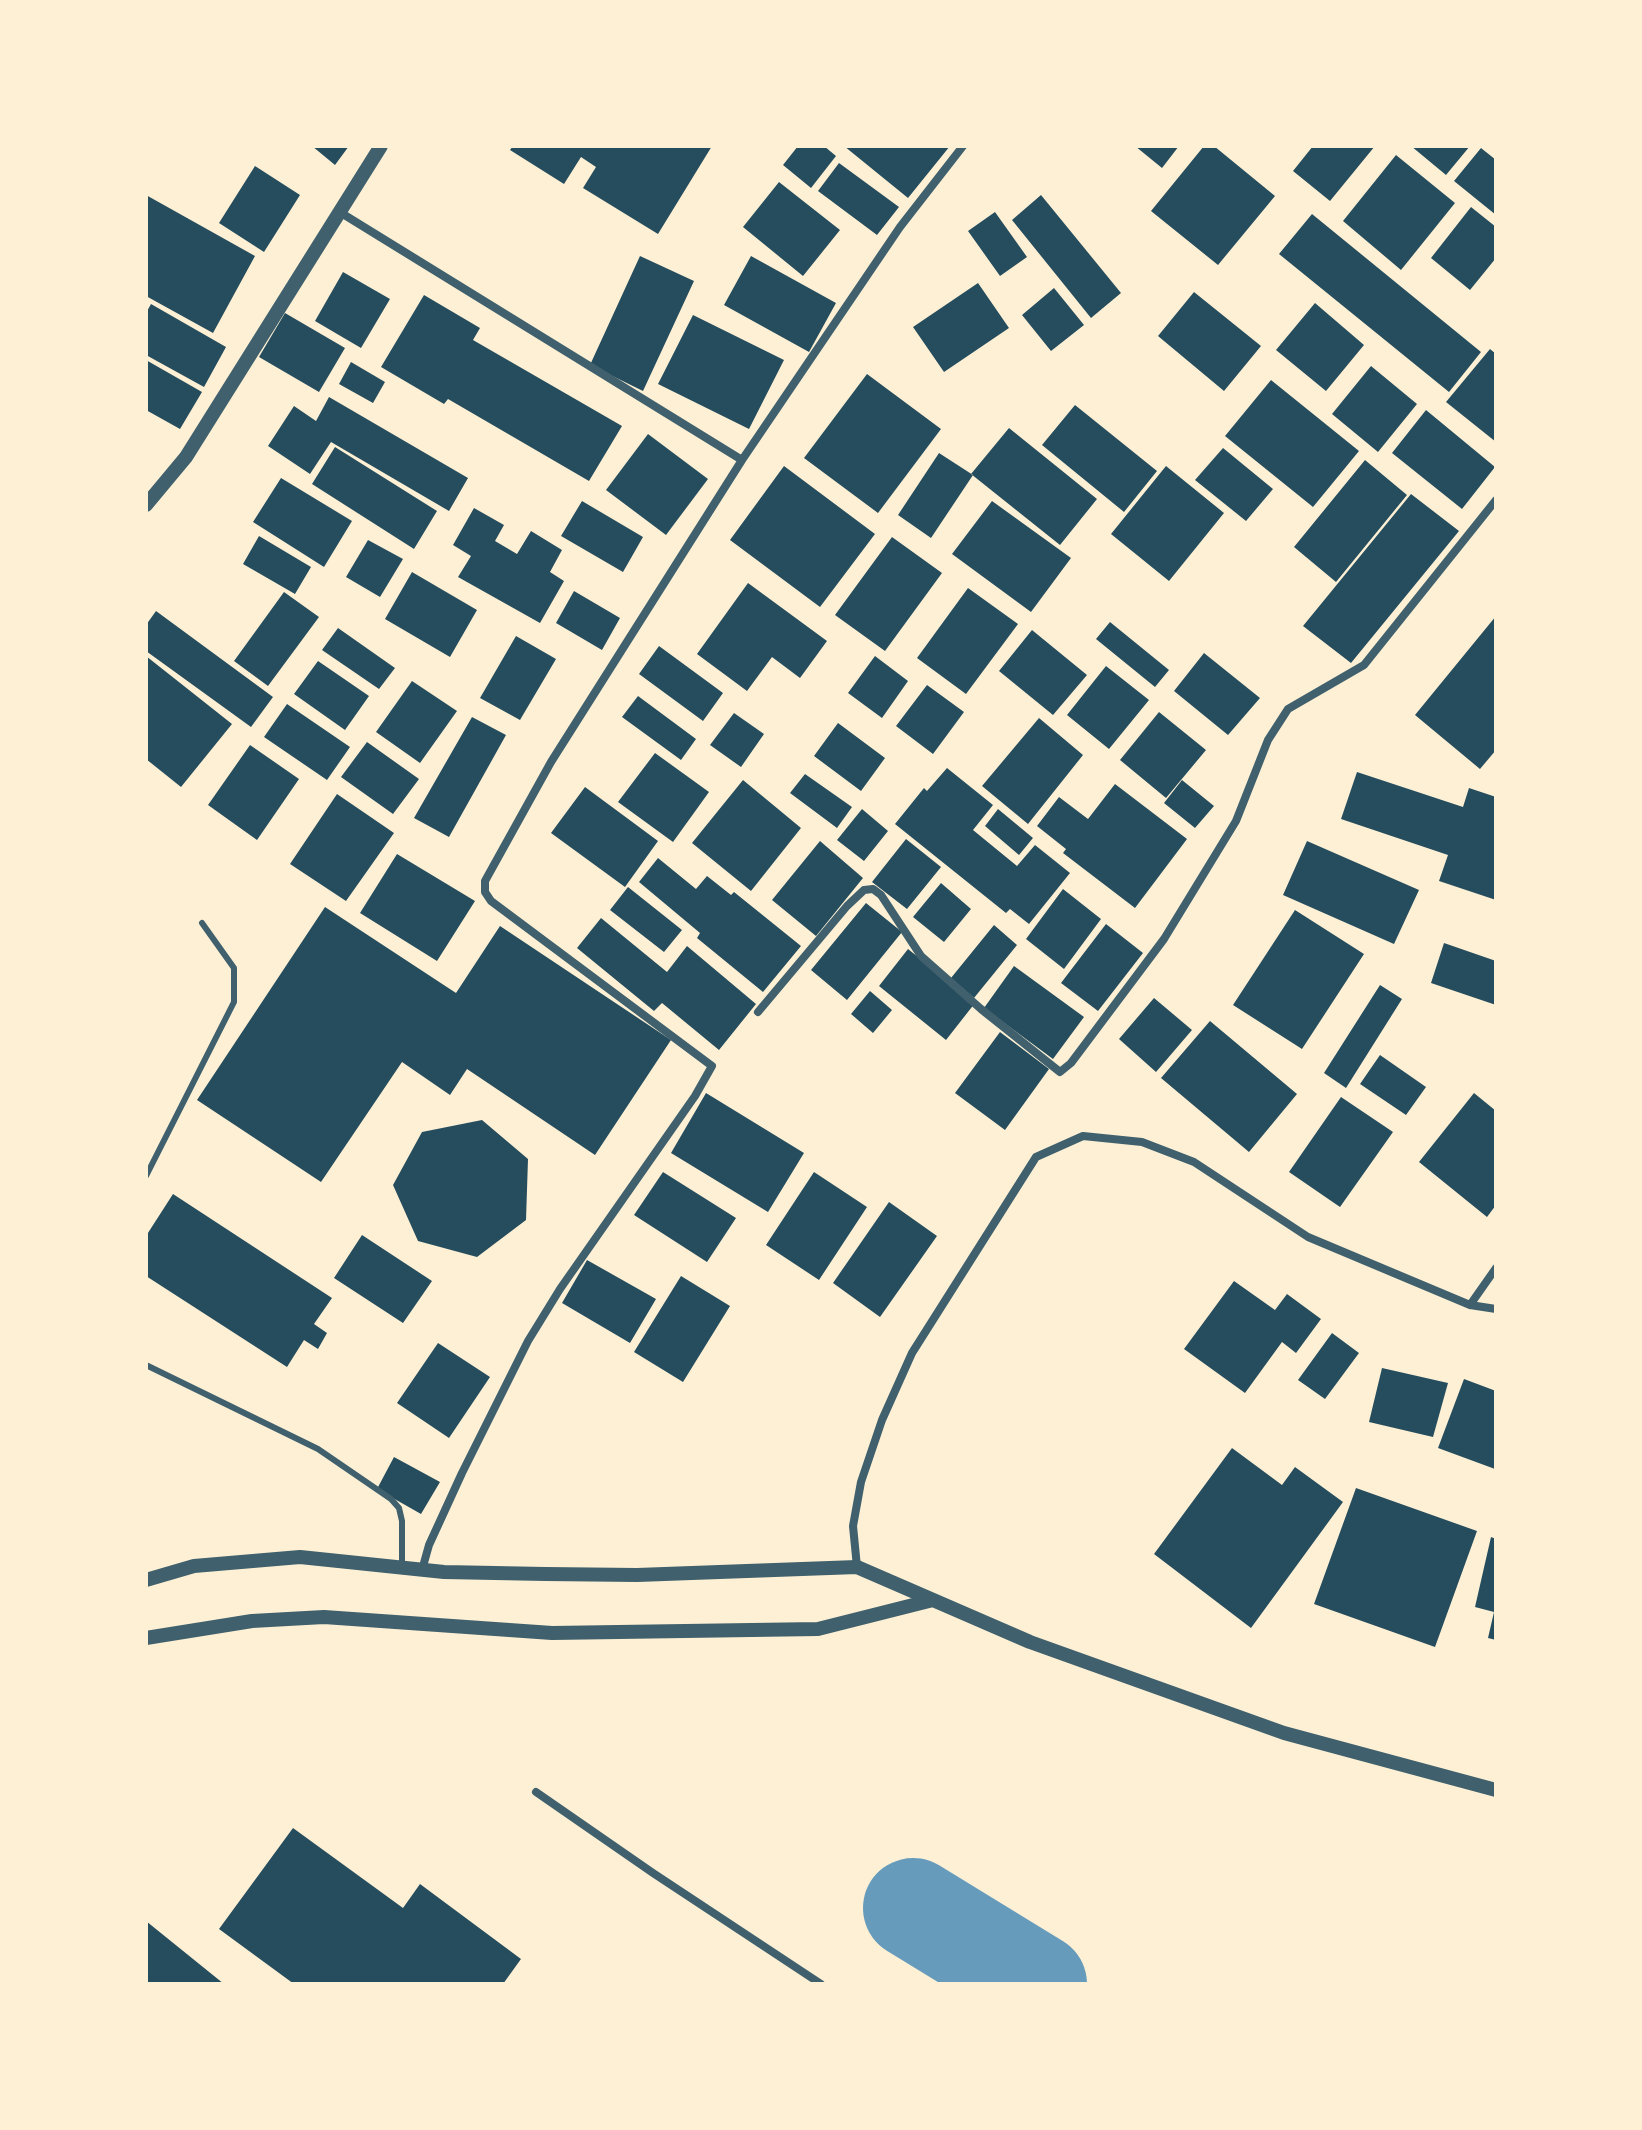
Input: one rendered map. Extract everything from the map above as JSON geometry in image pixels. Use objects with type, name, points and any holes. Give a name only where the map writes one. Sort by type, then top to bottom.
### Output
[{"type":"street","points":[[146,505],[186,457],[381,146]]},
{"type":"street","points":[[422,1570],[429,1545],[462,1473],[528,1341],[560,1289],[695,1096],[712,1066],[491,901],[485,892],[485,881],[551,762],[742,460],[900,227],[963,146]]},
{"type":"street","points":[[338,211],[742,460]]},
{"type":"street","points":[[758,1012],[847,906],[864,890],[873,889],[881,895],[921,956],[1060,1072],[1071,1063],[1164,939],[1236,821],[1268,740],[1288,709],[1364,665],[1496,500]]},
{"type":"street","points":[[857,1567],[853,1526],[861,1482],[882,1420],[912,1353],[1036,1157],[1083,1136],[1142,1142],[1194,1162],[1308,1237],[1470,1305],[1496,1309]]},
{"type":"street","points":[[1470,1305],[1496,1268]]},
{"type":"street","points":[[146,1580],[194,1566],[300,1557],[444,1572],[545,1574],[637,1575],[857,1567],[1030,1642],[1284,1733],[1496,1790]]},
{"type":"street","points":[[146,1638],[252,1621],[309,1618],[552,1633],[818,1629],[933,1600]]},
{"type":"street","points":[[536,1792],[821,1984]]},
{"type":"lane","points":[[146,1176],[234,1002],[234,968],[202,923]]},
{"type":"lane","points":[[146,1365],[318,1449],[391,1499],[399,1508],[402,1521],[402,1568]]},
{"type":"building","points":[[312,146],[349,146],[335,165]]},
{"type":"building","points":[[513,146],[712,146],[658,234],[583,188],[596,167],[581,157],[564,184],[510,150]]},
{"type":"building","points":[[798,146],[824,146],[836,156],[811,188],[783,165]]},
{"type":"building","points":[[844,146],[950,146],[908,198]]},
{"type":"building","points":[[1135,146],[1179,146],[1162,168]]},
{"type":"building","points":[[1204,146],[1214,146],[1275,196],[1218,265],[1151,211]]},
{"type":"building","points":[[1313,146],[1375,146],[1330,201],[1293,171]]},
{"type":"building","points":[[1411,146],[1470,146],[1446,175]]},
{"type":"building","points":[[1481,148],[1496,160],[1496,215],[1454,181]]},
{"type":"building","points":[[1396,155],[1455,203],[1401,270],[1343,221]]},
{"type":"building","points":[[839,163],[899,207],[877,235],[818,191]]},
{"type":"building","points":[[255,166],[300,195],[264,252],[219,223]]},
{"type":"building","points":[[779,182],[840,230],[803,276],[743,227]]},
{"type":"building","points":[[146,195],[255,256],[213,333],[146,296]]},
{"type":"building","points":[[1041,195],[1121,293],[1091,318],[1012,220]]},
{"type":"building","points":[[1471,207],[1496,227],[1496,258],[1470,290],[1431,258]]},
{"type":"building","points":[[995,212],[1027,257],[1000,276],[968,231]]},
{"type":"building","points":[[1312,214],[1481,352],[1449,392],[1279,254]]},
{"type":"building","points":[[640,256],[694,281],[643,391],[590,365]]},
{"type":"building","points":[[751,256],[836,303],[809,352],[724,305]]},
{"type":"building","points":[[343,272],[390,299],[361,348],[315,321]]},
{"type":"building","points":[[978,283],[1009,328],[944,372],[913,327]]},
{"type":"building","points":[[1054,288],[1084,325],[1051,351],[1022,315]]},
{"type":"building","points":[[1194,292],[1261,346],[1224,391],[1158,336]]},
{"type":"building","points":[[424,295],[480,328],[473,340],[622,426],[589,481],[448,399],[444,404],[381,367]]},
{"type":"building","points":[[1315,303],[1364,345],[1326,391],[1276,350]]},
{"type":"building","points":[[151,304],[226,347],[204,387],[146,355],[146,313]]},
{"type":"building","points":[[285,313],[345,348],[319,392],[259,357]]},
{"type":"building","points":[[693,315],[784,360],[749,429],[658,384]]},
{"type":"building","points":[[1490,349],[1496,354],[1496,442],[1446,402]]},
{"type":"building","points":[[146,360],[202,392],[180,429],[146,410]]},
{"type":"building","points":[[351,362],[385,382],[373,403],[339,384]]},
{"type":"building","points":[[1371,366],[1417,404],[1378,452],[1332,414]]},
{"type":"building","points":[[867,374],[941,429],[878,513],[804,458]]},
{"type":"building","points":[[1271,380],[1359,451],[1313,507],[1225,436]]},
{"type":"building","points":[[329,397],[468,478],[449,511],[331,442],[310,474],[268,446],[294,406],[316,421]]},
{"type":"building","points":[[1075,405],[1157,471],[1124,512],[1042,445]]},
{"type":"building","points":[[1426,410],[1495,467],[1462,509],[1392,453]]},
{"type":"building","points":[[1009,428],[1097,499],[1060,545],[971,474]]},
{"type":"building","points":[[648,434],[708,479],[666,535],[606,490]]},
{"type":"building","points":[[335,447],[437,511],[414,549],[312,484]]},
{"type":"building","points":[[1223,448],[1273,489],[1246,521],[1195,480]]},
{"type":"building","points":[[939,453],[973,475],[931,538],[898,515]]},
{"type":"building","points":[[1365,460],[1407,495],[1336,582],[1294,547]]},
{"type":"building","points":[[784,466],[875,534],[820,607],[730,540]]},
{"type":"building","points":[[1166,466],[1224,513],[1169,581],[1111,534]]},
{"type":"building","points":[[281,478],[352,521],[324,567],[253,522]]},
{"type":"building","points":[[1411,494],[1459,531],[1351,663],[1303,626]]},
{"type":"building","points":[[582,501],[643,537],[623,572],[561,536]]},
{"type":"building","points":[[992,501],[1071,558],[1031,612],[952,554]]},
{"type":"building","points":[[474,508],[504,525],[495,541],[517,554],[531,531],[562,550],[550,572],[564,581],[540,623],[458,577],[471,556],[453,545]]},
{"type":"building","points":[[259,536],[311,567],[295,594],[243,564]]},
{"type":"building","points":[[892,537],[942,573],[885,651],[835,615]]},
{"type":"building","points":[[368,540],[403,559],[380,597],[346,577]]},
{"type":"building","points":[[412,572],[477,610],[450,657],[385,619]]},
{"type":"building","points":[[748,583],[827,641],[800,678],[772,657],[747,691],[697,654]]},
{"type":"building","points":[[968,588],[1018,624],[966,694],[917,658]]},
{"type":"building","points":[[574,591],[620,618],[602,650],[556,623]]},
{"type":"building","points":[[284,592],[319,617],[268,686],[234,661]]},
{"type":"building","points":[[156,611],[273,697],[251,727],[146,651],[146,625]]},
{"type":"building","points":[[1496,616],[1496,750],[1480,769],[1415,715]]},
{"type":"building","points":[[1110,622],[1169,670],[1155,687],[1096,639]]},
{"type":"building","points":[[338,628],[395,668],[379,689],[322,650]]},
{"type":"building","points":[[1032,630],[1087,675],[1053,715],[999,671]]},
{"type":"building","points":[[516,636],[556,659],[520,720],[480,698]]},
{"type":"building","points":[[659,646],[723,693],[703,721],[639,674]]},
{"type":"building","points":[[1204,653],[1260,698],[1228,735],[1174,691]]},
{"type":"building","points":[[146,656],[232,724],[181,787],[146,759]]},
{"type":"building","points":[[875,656],[908,681],[882,718],[848,693]]},
{"type":"building","points":[[318,661],[369,696],[345,730],[294,694]]},
{"type":"building","points":[[1106,666],[1149,700],[1109,749],[1067,715]]},
{"type":"building","points":[[412,681],[457,711],[420,763],[376,732]]},
{"type":"building","points":[[927,685],[964,712],[933,754],[896,726]]},
{"type":"building","points":[[638,696],[696,739],[681,760],[622,717]]},
{"type":"building","points":[[287,704],[350,747],[327,780],[264,737]]},
{"type":"building","points":[[1159,712],[1206,750],[1166,798],[1120,760]]},
{"type":"building","points":[[734,713],[764,734],[741,767],[710,745]]},
{"type":"building","points":[[472,717],[506,735],[449,837],[414,818]]},
{"type":"building","points":[[1039,718],[1083,755],[1028,824],[982,786]]},
{"type":"building","points":[[838,723],[885,758],[861,791],[814,756]]},
{"type":"building","points":[[367,742],[419,779],[393,814],[341,777]]},
{"type":"building","points":[[250,745],[299,779],[257,840],[208,805]]},
{"type":"building","points":[[655,753],[709,792],[673,842],[618,802]]},
{"type":"building","points":[[947,768],[993,805],[973,830],[1017,866],[1035,845],[1070,873],[1029,924],[1010,909],[1006,913],[895,824],[924,788],[927,791]]},
{"type":"building","points":[[1357,772],[1463,807],[1469,788],[1496,797],[1496,900],[1439,881],[1448,855],[1341,819]]},
{"type":"building","points":[[805,774],[852,807],[837,828],[790,793]]},
{"type":"building","points":[[743,780],[801,828],[751,891],[692,843]]},
{"type":"building","points":[[1182,780],[1214,806],[1195,828],[1164,803]]},
{"type":"building","points":[[1115,784],[1187,839],[1135,908],[1063,853],[1066,849],[1037,826],[1059,797],[1088,819]]},
{"type":"building","points":[[585,787],[658,841],[625,887],[551,833]]},
{"type":"building","points":[[337,794],[394,833],[346,901],[290,864]]},
{"type":"building","points":[[862,809],[888,831],[864,861],[837,840]]},
{"type":"building","points":[[998,809],[1033,838],[1019,855],[985,826]]},
{"type":"building","points":[[906,839],[941,867],[907,909],[872,882]]},
{"type":"building","points":[[820,841],[863,878],[816,936],[772,900]]},
{"type":"building","points":[[1307,841],[1419,890],[1394,944],[1283,895]]},
{"type":"building","points":[[397,854],[475,901],[437,961],[360,913]]},
{"type":"building","points":[[658,858],[696,889],[707,876],[731,895],[734,892],[801,946],[763,992],[697,938],[700,933],[639,882]]},
{"type":"building","points":[[941,883],[971,909],[944,942],[913,917]]},
{"type":"building","points":[[628,887],[682,930],[664,952],[610,910]]},
{"type":"building","points":[[1063,889],[1101,919],[1064,969],[1026,939]]},
{"type":"building","points":[[866,903],[902,932],[847,1000],[811,970]]},
{"type":"building","points":[[325,907],[456,993],[500,926],[671,1040],[595,1155],[467,1069],[450,1095],[402,1062],[321,1182],[197,1100]]},
{"type":"building","points":[[1295,910],[1364,954],[1302,1049],[1233,1005]]},
{"type":"building","points":[[601,918],[667,972],[687,946],[756,1004],[719,1050],[662,1003],[654,1011],[577,948]]},
{"type":"building","points":[[1106,924],[1143,953],[1098,1011],[1061,983]]},
{"type":"building","points":[[994,925],[1017,945],[974,998],[951,978]]},
{"type":"building","points":[[1444,943],[1496,961],[1496,1005],[1431,983]]},
{"type":"building","points":[[908,949],[975,1003],[946,1040],[879,986]]},
{"type":"building","points":[[1014,966],[1084,1017],[1053,1059],[984,1008]]},
{"type":"building","points":[[1380,985],[1402,999],[1346,1088],[1324,1073]]},
{"type":"building","points":[[870,991],[892,1010],[873,1033],[851,1014]]},
{"type":"building","points":[[1154,998],[1192,1030],[1156,1072],[1119,1039]]},
{"type":"building","points":[[1210,1021],[1297,1094],[1249,1152],[1161,1078]]},
{"type":"building","points":[[1000,1032],[1049,1069],[1005,1130],[955,1093]]},
{"type":"building","points":[[1380,1055],[1426,1087],[1406,1115],[1360,1084]]},
{"type":"building","points":[[706,1093],[804,1153],[768,1212],[671,1153]]},
{"type":"building","points":[[1474,1093],[1496,1111],[1496,1205],[1487,1217],[1419,1162]]},
{"type":"building","points":[[1341,1097],[1393,1132],[1340,1207],[1289,1172]]},
{"type":"building","points":[[482,1120],[528,1159],[526,1220],[477,1257],[418,1241],[393,1185],[422,1132]]},
{"type":"building","points":[[663,1172],[736,1218],[707,1262],[634,1215]]},
{"type":"building","points":[[814,1172],[867,1207],[819,1280],[766,1245]]},
{"type":"building","points":[[173,1194],[332,1298],[314,1324],[327,1333],[318,1349],[304,1340],[287,1367],[146,1276],[146,1236]]},
{"type":"building","points":[[889,1202],[937,1236],[880,1317],[833,1283]]},
{"type":"building","points":[[362,1235],[432,1281],[403,1323],[334,1278]]},
{"type":"building","points":[[587,1260],[656,1299],[630,1343],[562,1303]]},
{"type":"building","points":[[681,1276],[730,1306],[683,1382],[634,1352]]},
{"type":"building","points":[[1234,1281],[1275,1310],[1287,1294],[1321,1319],[1296,1353],[1282,1342],[1245,1393],[1184,1349]]},
{"type":"building","points":[[1332,1333],[1359,1353],[1325,1399],[1298,1380]]},
{"type":"building","points":[[438,1343],[490,1377],[449,1438],[397,1403]]},
{"type":"building","points":[[1382,1368],[1448,1383],[1433,1437],[1369,1422]]},
{"type":"building","points":[[1464,1379],[1496,1391],[1495,1469],[1438,1448]]},
{"type":"building","points":[[1232,1448],[1282,1485],[1295,1467],[1343,1502],[1251,1628],[1154,1554]]},
{"type":"building","points":[[394,1457],[440,1482],[421,1514],[377,1489]]},
{"type":"building","points":[[1356,1488],[1477,1531],[1435,1647],[1314,1604]]},
{"type":"building","points":[[1491,1537],[1496,1539],[1496,1640],[1488,1638],[1494,1612],[1475,1607]]},
{"type":"building","points":[[293,1828],[403,1908],[420,1884],[521,1959],[503,1984],[294,1984],[219,1929]]},
{"type":"building","points":[[146,1921],[224,1984],[146,1984]]},
{"type":"waterway","points":[[913,1908],[1037,1984]]}]
